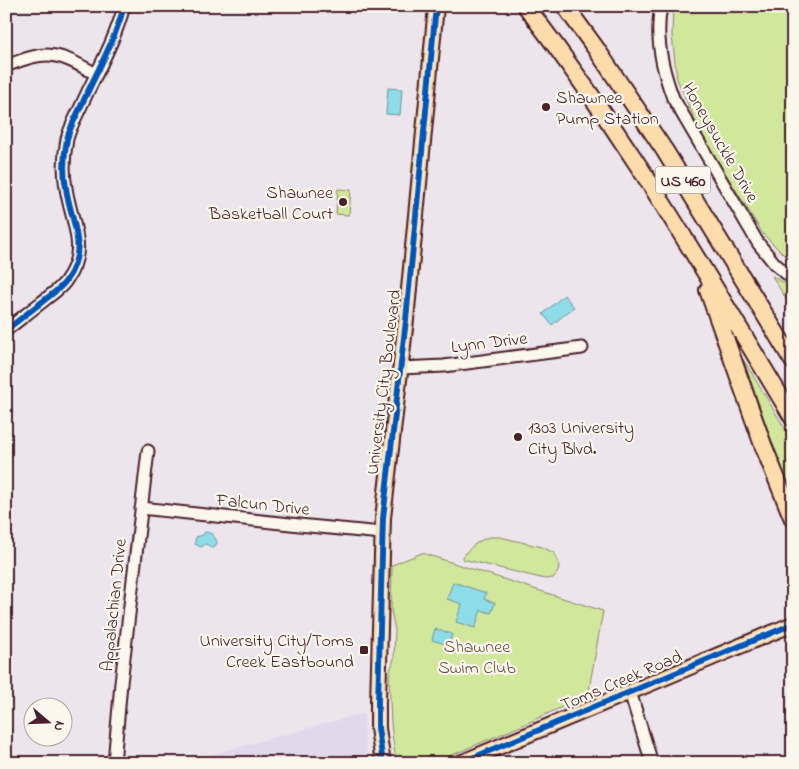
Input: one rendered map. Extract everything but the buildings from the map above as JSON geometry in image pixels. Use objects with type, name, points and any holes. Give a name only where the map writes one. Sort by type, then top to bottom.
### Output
[{"type":"highway","name":"US 460","points":[[526,6],[574,70],[640,168],[793,418]]},
{"type":"highway","name":"US 460","points":[[565,6],[665,151],[793,361]]},
{"type":"highway","points":[[696,258],[763,445],[793,519]]},
{"type":"main road","name":"University City Boulevard","points":[[383,763],[378,710],[382,533],[385,490],[410,290],[436,6]]},
{"type":"main road","name":"Toms Creek Road","points":[[460,763],[793,624]]},
{"type":"street","points":[[6,330],[64,284],[74,266],[79,245],[66,188],[65,151],[73,123],[112,42],[124,6]]},
{"type":"street","name":"Honeysuckle Drive","points":[[661,6],[660,45],[673,98],[758,243],[775,264],[793,279]]},
{"type":"street","points":[[6,66],[26,58],[50,54],[72,61],[96,74]]},
{"type":"street","name":"Lynn Drive","points":[[401,368],[444,366],[582,348]]},
{"type":"street","name":"Appalachian Drive","points":[[114,763],[121,683],[148,451]]},
{"type":"street","name":"Falcun Drive","points":[[141,508],[382,533]]},
{"type":"street","points":[[630,692],[652,763]]},
{"type":"shaded area","points":[[364,713],[365,742],[369,763],[187,763],[187,761]]},
{"type":"green space","points":[[673,6],[793,6],[793,264],[763,234],[701,134],[677,79],[672,36]]},
{"type":"green space","name":"Shawnee Basketball Court","points":[[338,189],[351,190],[349,215],[336,214]]},
{"type":"green space","points":[[772,276],[793,288],[793,310]]},
{"type":"green space","points":[[743,359],[793,442],[793,496],[782,470]]},
{"type":"green space","points":[[489,537],[500,537],[542,547],[554,553],[559,565],[558,572],[553,578],[545,579],[462,559],[474,545]]},
{"type":"green space","name":"Shawnee Swim Club","points":[[422,553],[603,611],[588,695],[433,763],[397,763],[391,724],[389,674],[394,659],[395,630],[391,610],[392,565]]},
{"type":"water","points":[[388,88],[402,89],[400,115],[386,114]]},
{"type":"water","points":[[564,295],[574,307],[552,325],[543,314]]},
{"type":"water","points":[[205,532],[211,534],[216,539],[217,543],[214,548],[206,544],[201,547],[195,544],[196,537],[203,535]]},
{"type":"water","points":[[453,582],[486,593],[484,599],[495,603],[491,613],[481,610],[475,628],[456,622],[462,604],[447,599]]},
{"type":"water","points":[[435,629],[452,634],[449,645],[432,640]]},
{"type":"waterway","points":[[789,6],[793,11]]},
{"type":"cycle path","points":[[6,330],[60,288],[72,270],[78,247],[65,182],[64,163],[67,139],[111,44],[124,6]]},
{"type":"cycle path","points":[[383,763],[378,728],[383,518],[406,320],[436,6]]},
{"type":"cycle path","points":[[465,761],[793,624]]},
{"type":"place","name":"Shawnee Pump Station","points":[[546,107]]},
{"type":"place","name":"Shawnee Basketball Court","points":[[343,202]]},
{"type":"place","name":"1303 University City Blvd.","points":[[518,437]]},
{"type":"place","name":"University City/Toms Creek Eastbound","points":[[364,650]]}]
